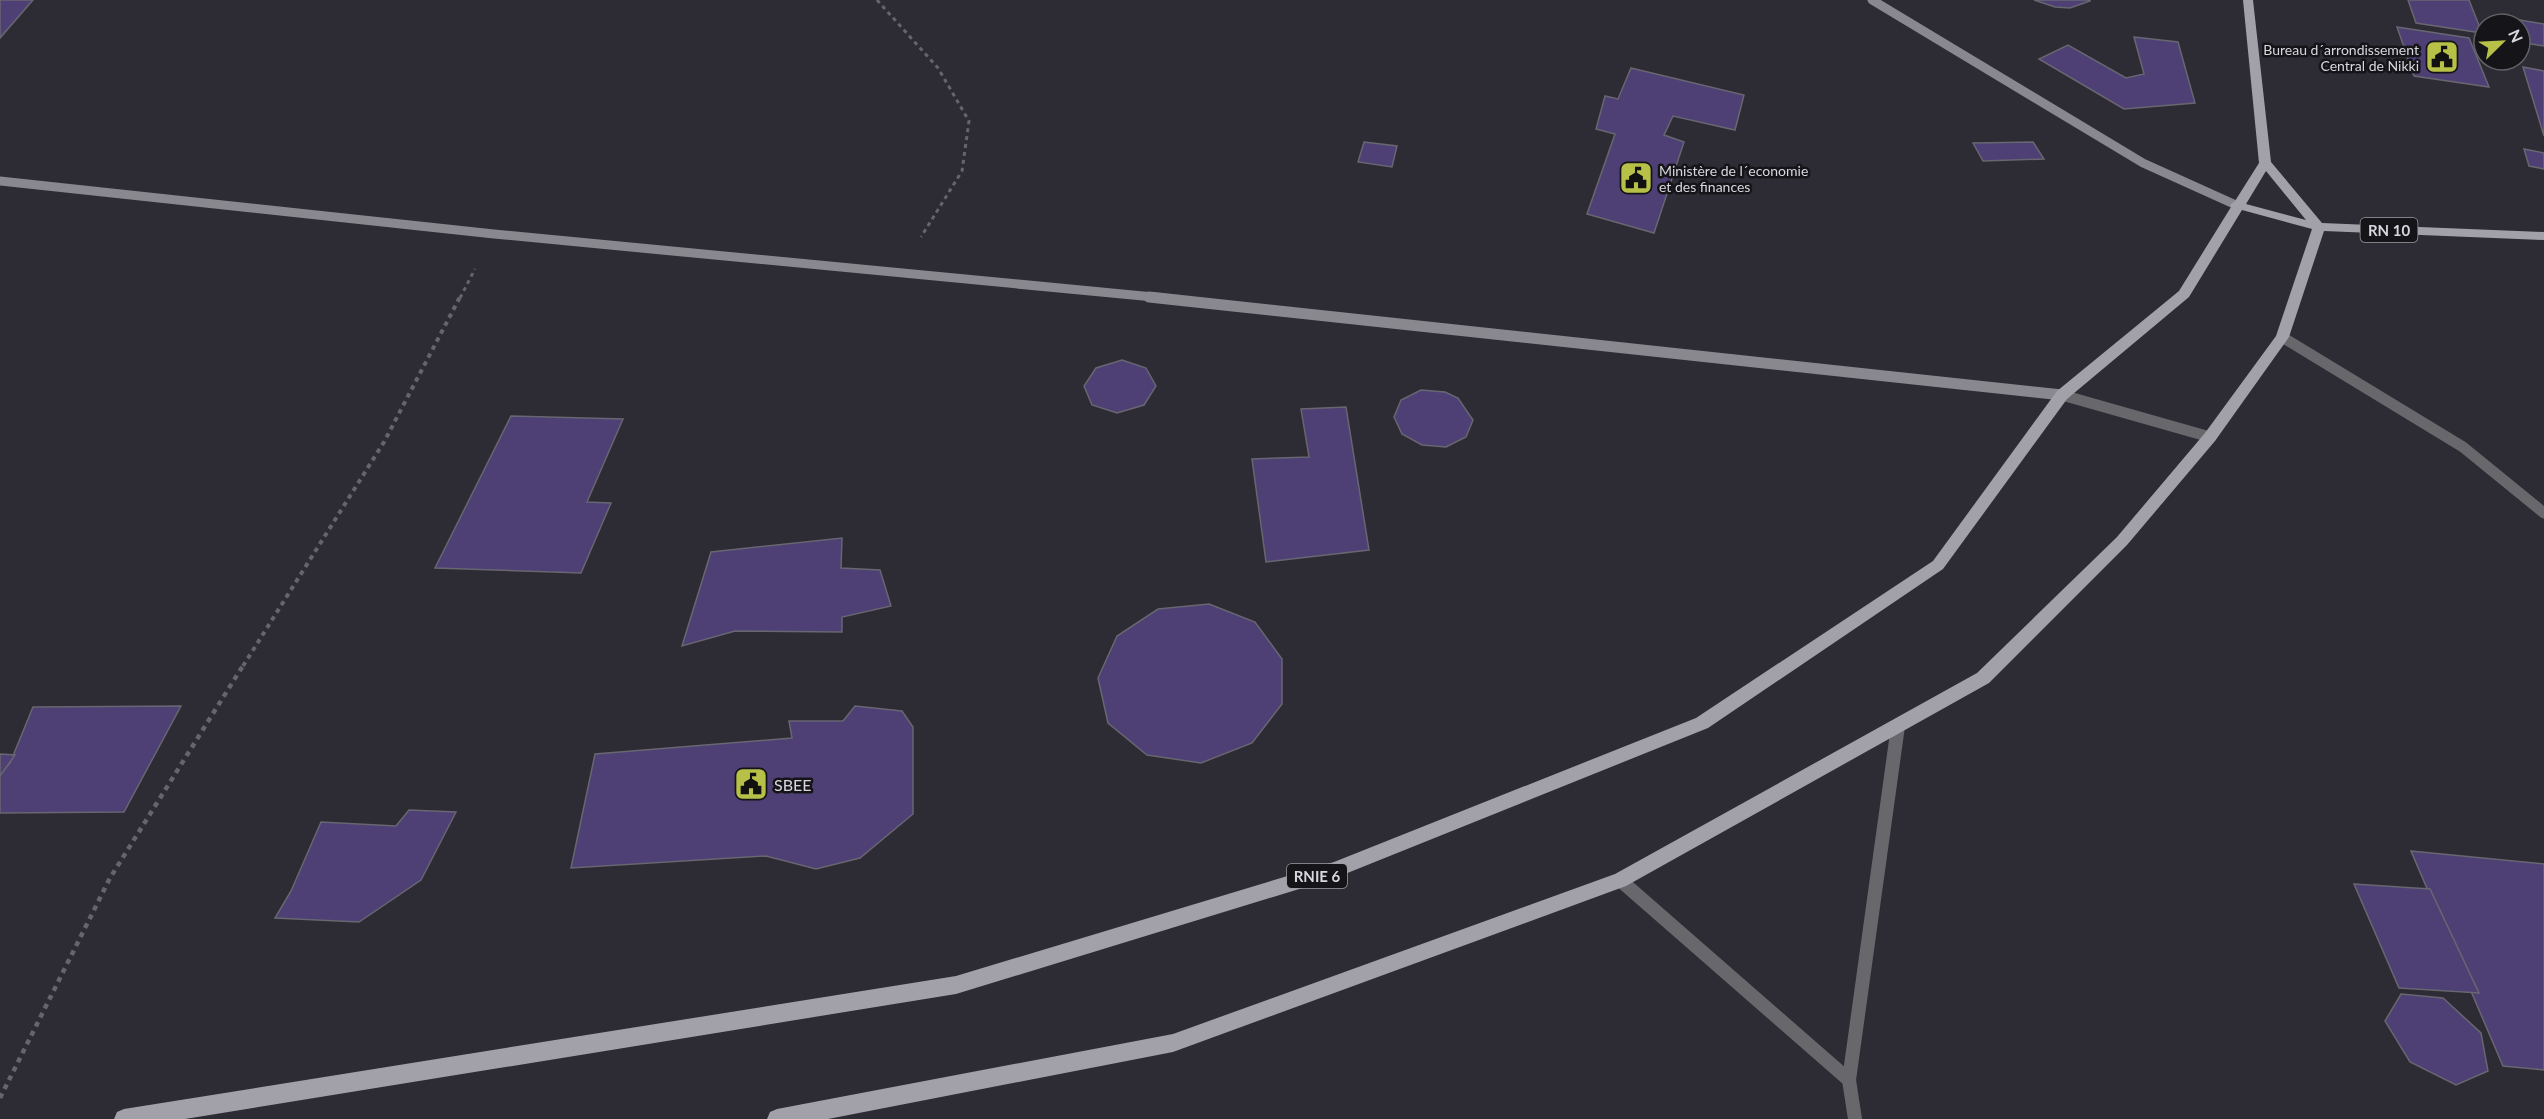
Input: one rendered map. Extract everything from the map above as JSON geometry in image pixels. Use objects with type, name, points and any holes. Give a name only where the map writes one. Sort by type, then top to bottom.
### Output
[{"type":"main road","points":[[777,1119],[1173,1043],[1620,880],[1983,678],[2122,541],[2210,437],[2282,337],[2319,227],[2265,164],[2248,0]]},
{"type":"main road","name":"RNIE 6","points":[[124,1119],[956,985],[1335,870],[1702,723],[1938,565],[2062,395],[2184,294],[2236,206],[2265,164]]},
{"type":"main road","name":"RN 10","points":[[2236,206],[2319,227],[2544,236]]},
{"type":"street","points":[[1872,0],[2143,163],[2236,206]]},
{"type":"street","points":[[0,181],[494,234],[895,272],[2062,395],[2210,437]]},
{"type":"street","points":[[2282,337],[2463,447],[2544,513]]},
{"type":"street","points":[[1855,1119],[1849,1080],[1898,726]]},
{"type":"street","points":[[1620,880],[1849,1080]]},
{"type":"path","points":[[877,0],[938,68],[969,122],[962,171],[918,243],[895,272]]},
{"type":"path","points":[[0,1098],[110,878],[384,442],[494,234]]},
{"type":"building","points":[[0,0],[33,0],[0,38]]},
{"type":"building","points":[[2034,0],[2090,1],[2070,8],[2055,7]]},
{"type":"building","points":[[2408,0],[2469,0],[2474,12],[2472,31],[2416,23]]},
{"type":"building","points":[[2532,22],[2544,24],[2544,46],[2532,44]]},
{"type":"building","name":"Bureau d´arrondissement Central de Nikki","points":[[2397,27],[2469,38],[2472,45],[2472,72],[2483,72],[2489,87],[2414,76]]},
{"type":"building","points":[[2134,37],[2178,42],[2195,103],[2124,109],[2039,59],[2068,45],[2126,78],[2144,74]]},
{"type":"building","name":"Ministère de l´economie et des finances","points":[[1631,68],[1744,95],[1735,130],[1673,116],[1664,135],[1684,142],[1654,233],[1587,214],[1615,134],[1596,129],[1605,96],[1618,99]]},
{"type":"building","points":[[2532,69],[2544,71],[2544,136],[2525,72],[2532,72]]},
{"type":"building","points":[[1364,142],[1397,146],[1392,167],[1358,162]]},
{"type":"building","points":[[2033,142],[2044,159],[1983,161],[1973,143]]},
{"type":"building","points":[[2524,149],[2544,153],[2544,169],[2529,166]]},
{"type":"building","points":[[1122,360],[1146,368],[1156,386],[1144,405],[1117,413],[1092,405],[1084,386],[1096,368]]},
{"type":"building","points":[[1421,390],[1445,392],[1458,398],[1473,420],[1466,437],[1446,447],[1422,445],[1402,434],[1394,417],[1401,400]]},
{"type":"building","points":[[1346,407],[1369,550],[1266,562],[1252,459],[1309,457],[1301,409]]},
{"type":"building","points":[[511,416],[623,419],[587,502],[611,503],[581,573],[435,568]]},
{"type":"building","points":[[842,538],[841,568],[880,570],[891,606],[842,617],[842,632],[735,631],[682,646],[711,552]]},
{"type":"building","points":[[1209,604],[1255,622],[1282,659],[1282,704],[1252,743],[1201,763],[1147,755],[1108,723],[1098,678],[1117,636],[1158,609]]},
{"type":"building","points":[[181,706],[124,812],[0,813],[0,774],[10,763],[33,707]]},
{"type":"building","name":"SBEE","points":[[855,706],[902,711],[913,727],[913,814],[860,858],[816,869],[766,856],[571,868],[595,754],[792,738],[789,721],[843,721]]},
{"type":"building","points":[[0,754],[15,755],[0,776]]},
{"type":"building","points":[[409,810],[456,812],[421,880],[359,922],[275,918],[291,891],[321,822],[396,826]]},
{"type":"building","points":[[2411,851],[2544,864],[2544,1070],[2503,1066]]},
{"type":"building","points":[[2354,884],[2430,889],[2479,993],[2399,988]]},
{"type":"building","points":[[2401,994],[2443,998],[2481,1033],[2488,1071],[2456,1085],[2410,1062],[2385,1021]]},
{"type":"place","name":"Bureau d´arrondissement Central de Nikki","points":[[2442,57]]},
{"type":"place","name":"Ministère de l´economie et des finances","points":[[1636,178]]},
{"type":"place","name":"SBEE","points":[[751,784]]}]
